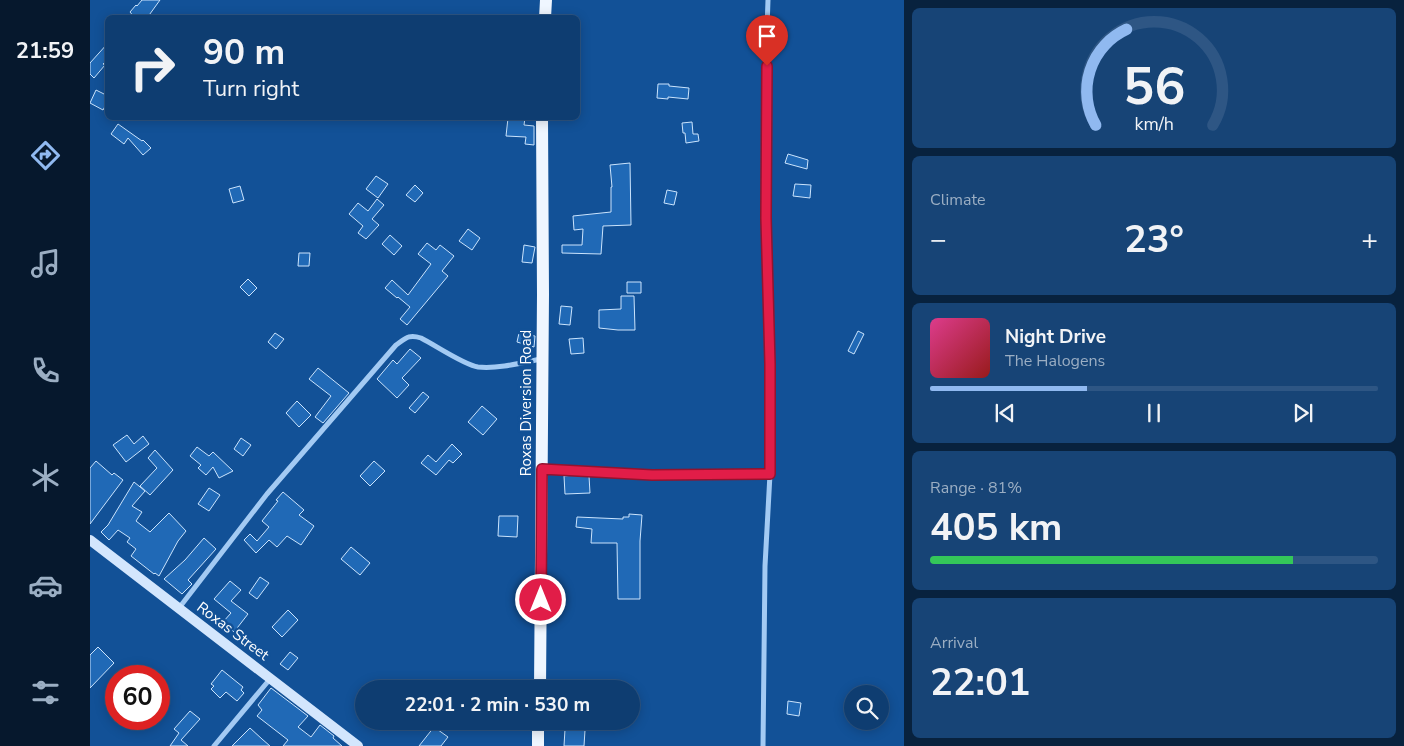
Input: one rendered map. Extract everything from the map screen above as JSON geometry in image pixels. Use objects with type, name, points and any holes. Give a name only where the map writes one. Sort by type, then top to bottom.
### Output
[{"type":"main road","points":[[545,15],[546,0]]},
{"type":"main road","name":"Roxas Diversion Road","points":[[540,680],[542,120]]},
{"type":"main road","name":"Roxas Street","points":[[90,540],[358,746]]},
{"type":"main road","points":[[538,730],[538,746]]},
{"type":"street","points":[[763,746],[765,566],[770,474],[770,364],[766,218],[768,0]]},
{"type":"street","points":[[178,608],[267,494],[396,345],[406,338],[414,336],[421,338],[467,364],[478,367],[542,359]]},
{"type":"street","points":[[542,469],[652,475],[770,474]]},
{"type":"street","points":[[214,746],[271,678]]},
{"type":"building","points":[[142,0],[160,0],[149,15],[132,15],[130,12]]},
{"type":"building","points":[[105,46],[105,62],[103,64],[105,65],[94,78],[90,74],[90,63]]},
{"type":"building","points":[[658,84],[689,88],[688,99],[657,98]]},
{"type":"building","points":[[96,90],[105,94],[105,106],[103,110],[90,103]]},
{"type":"building","points":[[508,120],[525,120],[524,125],[534,126],[534,145],[525,144],[526,137],[506,136]]},
{"type":"building","points":[[692,122],[693,134],[698,134],[699,141],[686,143],[682,123]]},
{"type":"building","points":[[118,124],[143,140],[151,148],[143,155],[128,138],[124,144],[111,134]]},
{"type":"building","points":[[788,154],[808,160],[807,169],[785,163]]},
{"type":"building","points":[[630,163],[631,225],[603,226],[601,254],[562,253],[562,245],[582,245],[583,229],[574,230],[573,216],[611,212],[612,187],[610,165]]},
{"type":"building","points":[[376,176],[388,184],[378,198],[366,189]]},
{"type":"building","points":[[795,184],[811,185],[810,198],[793,196]]},
{"type":"building","points":[[415,185],[423,193],[415,202],[406,195]]},
{"type":"building","points":[[240,186],[244,200],[233,203],[229,189]]},
{"type":"building","points":[[667,190],[677,192],[674,205],[664,203]]},
{"type":"building","points":[[377,199],[384,205],[372,219],[379,225],[366,239],[358,233],[363,226],[349,214],[358,203],[368,211]]},
{"type":"building","points":[[468,229],[480,238],[472,250],[459,241]]},
{"type":"building","points":[[390,235],[402,246],[394,255],[382,244]]},
{"type":"building","points":[[427,243],[436,250],[440,245],[454,256],[442,271],[448,276],[407,325],[400,319],[410,307],[385,288],[392,280],[408,295],[431,264],[418,254]]},
{"type":"building","points":[[524,245],[535,247],[532,263],[522,262]]},
{"type":"building","points":[[299,253],[310,253],[309,266],[298,266]]},
{"type":"building","points":[[248,279],[257,288],[249,296],[240,287]]},
{"type":"building","points":[[627,282],[641,282],[641,293],[627,293]]},
{"type":"building","points":[[621,296],[634,296],[635,330],[599,328],[599,310],[621,309]]},
{"type":"building","points":[[561,306],[572,307],[570,325],[559,324]]},
{"type":"building","points":[[858,331],[864,334],[854,354],[848,351]]},
{"type":"building","points":[[275,333],[284,339],[276,349],[268,342]]},
{"type":"building","points":[[519,333],[535,336],[534,347],[517,342]]},
{"type":"building","points":[[583,338],[584,353],[571,354],[569,339]]},
{"type":"building","points":[[410,349],[421,358],[402,378],[409,385],[397,398],[377,379],[393,360],[397,364]]},
{"type":"building","points":[[318,368],[349,393],[323,423],[315,417],[331,396],[309,379]]},
{"type":"building","points":[[423,392],[429,397],[415,413],[409,408]]},
{"type":"building","points":[[297,401],[311,415],[299,427],[286,413]]},
{"type":"building","points":[[482,406],[497,419],[483,435],[468,422]]},
{"type":"building","points":[[127,435],[134,444],[143,436],[149,444],[126,462],[113,445]]},
{"type":"building","points":[[241,438],[251,445],[243,456],[234,449]]},
{"type":"building","points":[[452,444],[462,454],[453,463],[449,460],[436,475],[421,463],[428,455],[436,462]]},
{"type":"building","points":[[197,447],[209,456],[213,452],[233,471],[219,478],[213,467],[206,475],[198,468],[201,465],[190,456]]},
{"type":"building","points":[[155,450],[173,470],[150,495],[140,486],[157,468],[148,458]]},
{"type":"building","points":[[96,461],[112,475],[114,473],[123,480],[90,524],[90,468]]},
{"type":"building","points":[[374,461],[385,471],[370,486],[360,476]]},
{"type":"building","points":[[564,476],[589,476],[590,493],[565,494]]},
{"type":"building","points":[[134,482],[145,491],[132,506],[142,512],[136,521],[150,532],[169,513],[186,531],[178,541],[159,576],[131,556],[136,549],[127,542],[130,538],[118,530],[109,540],[101,532],[108,525]]},
{"type":"building","points":[[209,488],[220,495],[209,511],[198,504]]},
{"type":"building","points":[[283,492],[304,510],[299,515],[314,526],[301,545],[287,536],[277,547],[269,540],[256,553],[244,540],[250,534],[257,541],[269,527],[262,521]]},
{"type":"building","points":[[629,514],[642,515],[640,599],[618,599],[617,543],[591,543],[592,529],[576,527],[577,517],[623,519],[623,517],[629,517]]},
{"type":"building","points":[[499,516],[518,516],[517,537],[498,536]]},
{"type":"building","points":[[204,538],[216,549],[188,580],[192,584],[182,594],[164,579],[185,560]]},
{"type":"building","points":[[351,547],[370,563],[360,575],[341,559]]},
{"type":"building","points":[[260,577],[269,583],[257,599],[249,593]]},
{"type":"building","points":[[230,581],[241,590],[231,601],[248,614],[234,632],[223,622],[231,613],[214,599]]},
{"type":"building","points":[[288,610],[298,620],[282,637],[272,627]]},
{"type":"building","points":[[98,647],[114,663],[112,665],[105,665],[105,672],[90,688],[90,655]]},
{"type":"building","points":[[290,652],[298,658],[288,670],[280,664]]},
{"type":"building","points":[[222,670],[243,687],[241,690],[244,693],[237,701],[226,692],[220,698],[211,689],[214,686],[211,684]]},
{"type":"building","points":[[271,688],[308,716],[298,727],[311,737],[320,725],[334,736],[333,738],[342,746],[283,746],[288,740],[257,716],[262,710],[258,705]]},
{"type":"building","points":[[788,701],[801,703],[799,716],[787,714]]},
{"type":"building","points":[[190,711],[200,719],[181,740],[188,746],[170,746],[179,733],[174,729]]},
{"type":"building","points":[[250,728],[262,739],[270,746],[232,746]]},
{"type":"building","points":[[432,730],[438,730],[448,737],[441,746],[419,746]]},
{"type":"building","points":[[565,730],[585,730],[584,746],[564,746]]},
{"type":"route","points":[[541,600],[542,469],[652,475],[770,474],[770,364],[766,218],[767,66]]}]
